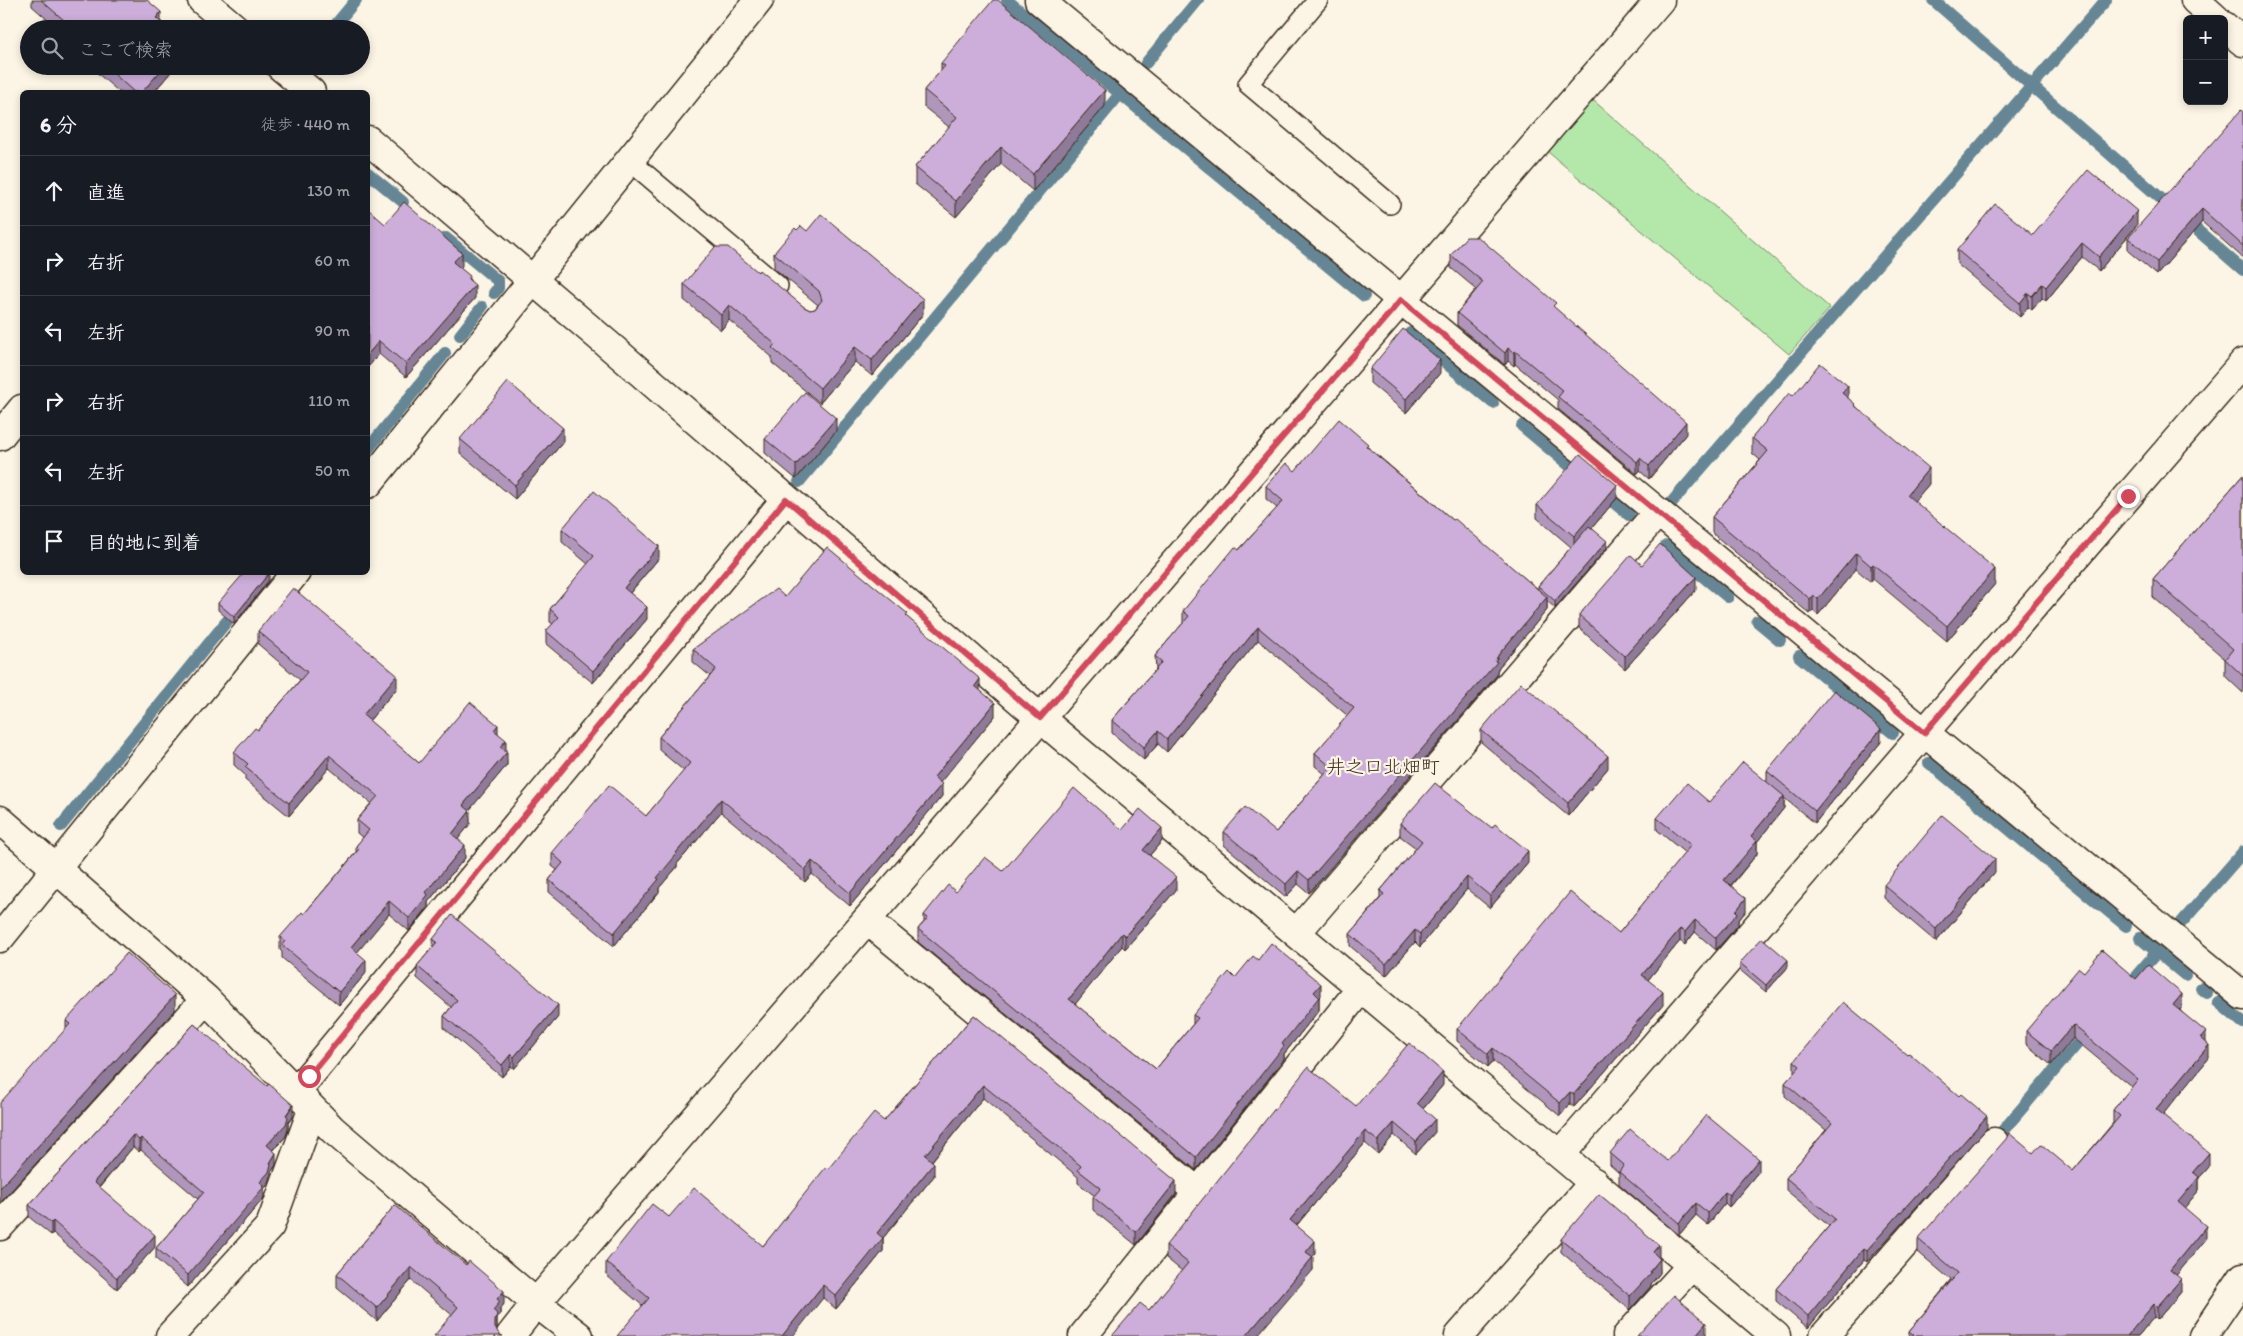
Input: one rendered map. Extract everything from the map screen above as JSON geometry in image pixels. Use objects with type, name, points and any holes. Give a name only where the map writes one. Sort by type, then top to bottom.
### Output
[{"type":"street","points":[[202,0],[225,20]]},
{"type":"street","points":[[370,482],[759,0]]},
{"type":"street","points":[[1039,0],[2243,996]]},
{"type":"street","points":[[510,1336],[536,1303],[1660,0]]},
{"type":"street","points":[[2194,0],[2211,15]]},
{"type":"street","points":[[2228,29],[2243,42]]},
{"type":"street","points":[[370,142],[1040,718],[1776,1336]]},
{"type":"street","points":[[1561,1154],[2243,363]]},
{"type":"street","points":[[0,436],[20,411]]},
{"type":"street","points":[[170,1336],[270,1226],[303,1101],[786,499]]},
{"type":"street","points":[[1297,932],[1658,512]]},
{"type":"street","points":[[0,938],[294,575]]},
{"type":"street","points":[[0,820],[206,999],[303,1101],[340,1136],[536,1303],[578,1336]]},
{"type":"street","points":[[867,920],[1198,1192]]},
{"type":"street","points":[[1083,1336],[1362,987]]},
{"type":"street","points":[[0,1226],[206,999]]},
{"type":"street","points":[[1824,1336],[1994,1142]]},
{"type":"street","points":[[1459,1336],[1594,1182]]},
{"type":"street","points":[[1627,1336],[1692,1265]]},
{"type":"street","points":[[2203,1336],[2243,1276]]},
{"type":"lane","points":[[1318,0],[1248,84],[1390,204]]},
{"type":"lane","points":[[630,161],[788,295]]},
{"type":"green space","points":[[1593,100],[1830,308],[1789,354],[1548,152]]},
{"type":"building","points":[[41,0],[147,0],[161,12],[156,18],[158,20],[64,20]]},
{"type":"building","points":[[993,0],[998,0],[1105,90],[1033,174],[1001,147],[956,201],[915,167],[957,117],[924,90],[945,66],[941,63]]},
{"type":"building","points":[[115,75],[157,75],[144,90],[132,90]]},
{"type":"building","points":[[2241,110],[2243,112],[2243,246],[2202,209],[2157,262],[2128,238]]},
{"type":"building","points":[[2088,170],[2137,211],[2099,257],[2082,243],[2046,287],[2042,284],[2032,296],[2028,293],[2020,303],[1957,250],[1995,204],[2033,235]]},
{"type":"building","points":[[404,202],[462,253],[453,262],[470,276],[468,279],[475,285],[406,364],[379,341],[370,352],[370,211],[385,224]]},
{"type":"building","points":[[821,214],[923,299],[872,360],[855,347],[820,388],[772,348],[775,344],[729,305],[721,315],[684,284],[715,247],[728,247],[804,307],[810,310],[815,309],[822,300],[819,291],[774,253],[795,228],[797,230],[801,226],[807,231]]},
{"type":"building","points":[[1466,237],[1478,237],[1556,303],[1553,306],[1686,422],[1649,466],[1640,458],[1637,462],[1558,397],[1563,391],[1515,351],[1514,353],[1508,348],[1505,353],[1457,313],[1483,282],[1451,255]]},
{"type":"building","points":[[1403,329],[1440,360],[1406,399],[1370,369]]},
{"type":"building","points":[[1820,363],[1848,386],[1842,393],[1854,405],[1929,468],[1907,495],[1995,569],[1947,626],[1873,564],[1871,566],[1856,553],[1818,599],[1813,595],[1810,599],[1712,517],[1768,451],[1752,438],[1789,393],[1793,396]]},
{"type":"building","points":[[508,382],[563,428],[515,485],[460,439]]},
{"type":"building","points":[[805,392],[836,418],[796,465],[765,439]]},
{"type":"building","points":[[1339,419],[1368,444],[1366,446],[1547,597],[1499,654],[1495,661],[1497,662],[1309,880],[1298,871],[1286,884],[1224,832],[1245,807],[1276,832],[1331,767],[1315,753],[1354,708],[1258,627],[1167,739],[1158,731],[1144,747],[1112,720],[1162,662],[1155,656],[1189,616],[1183,611],[1235,547],[1239,550],[1283,501],[1266,486],[1286,463],[1295,471]]},
{"type":"building","points":[[1580,454],[1617,485],[1574,536],[1537,505]]},
{"type":"building","points":[[2243,475],[2243,676],[2225,659],[2233,649],[2153,579]]},
{"type":"building","points":[[594,491],[659,546],[624,588],[647,607],[593,671],[546,631],[559,617],[550,609],[594,556],[562,529]]},
{"type":"building","points":[[1589,526],[1607,541],[1555,601],[1538,586]]},
{"type":"building","points":[[1660,544],[1696,577],[1625,656],[1579,615],[1631,555],[1642,565]]},
{"type":"building","points":[[827,547],[908,614],[906,616],[980,679],[975,686],[995,703],[934,777],[942,784],[850,893],[812,861],[805,870],[721,799],[614,933],[549,880],[563,863],[552,853],[609,785],[646,816],[690,763],[659,737],[716,669],[693,649],[776,589],[785,597]]},
{"type":"building","points":[[242,575],[267,575],[234,617],[218,603]]},
{"type":"building","points":[[293,588],[397,675],[363,715],[419,763],[470,702],[498,725],[494,730],[506,740],[500,747],[507,752],[463,805],[470,811],[452,834],[465,845],[426,892],[428,895],[409,918],[389,901],[351,947],[366,960],[339,992],[282,945],[285,941],[280,937],[302,912],[304,914],[359,849],[356,846],[369,830],[357,820],[378,796],[329,755],[289,803],[245,767],[248,764],[234,752],[255,728],[258,730],[307,672],[258,631]]},
{"type":"building","points":[[1521,683],[1608,756],[1568,803],[1481,730]]},
{"type":"building","points":[[1834,690],[1881,729],[1815,811],[1767,771]]},
{"type":"building","points":[[1743,762],[1784,796],[1751,836],[1757,841],[1724,880],[1746,898],[1736,911],[1738,913],[1716,938],[1695,920],[1685,932],[1680,929],[1642,975],[1663,992],[1574,1094],[1570,1092],[1560,1103],[1493,1048],[1488,1054],[1457,1029],[1570,892],[1619,933],[1691,845],[1657,818],[1687,783],[1709,802]]},
{"type":"building","points":[[1435,783],[1492,828],[1495,824],[1528,851],[1490,896],[1467,877],[1420,934],[1415,930],[1386,964],[1350,934],[1384,894],[1380,891],[1422,841],[1400,823]]},
{"type":"building","points":[[1074,788],[1122,830],[1140,809],[1162,828],[1143,850],[1176,877],[1125,936],[1122,933],[1069,999],[1156,1069],[1198,1018],[1193,1015],[1229,972],[1235,978],[1253,956],[1258,960],[1271,943],[1321,984],[1314,992],[1319,997],[1282,1044],[1284,1046],[1196,1157],[918,929],[928,918],[924,915],[948,885],[956,892],[985,857],[1003,871]]},
{"type":"building","points":[[1942,815],[1995,859],[1936,929],[1884,885]]},
{"type":"building","points":[[452,915],[558,1005],[514,1057],[511,1054],[502,1065],[444,1016],[457,1000],[417,966],[437,942],[433,939]]},
{"type":"building","points":[[1762,938],[1788,960],[1766,985],[1740,963]]},
{"type":"building","points":[[2102,950],[2136,979],[2148,965],[2182,994],[2173,1005],[2206,1032],[2201,1038],[2209,1045],[2156,1109],[2209,1153],[2193,1172],[2199,1177],[2178,1202],[2206,1226],[2170,1270],[2181,1279],[2157,1307],[2154,1304],[2127,1336],[1915,1336],[1909,1331],[1958,1273],[1918,1239],[2006,1139],[2009,1133],[2033,1153],[2041,1144],[2073,1171],[2120,1116],[2113,1110],[2138,1079],[2073,1025],[2051,1051],[2026,1031],[2079,968],[2084,972]]},
{"type":"building","points":[[127,953],[175,995],[0,1188],[0,1103],[70,1024],[66,1021]]},
{"type":"building","points":[[1843,1002],[1907,1055],[1909,1053],[1959,1096],[1961,1094],[1987,1116],[1867,1250],[1864,1248],[1808,1316],[1776,1289],[1835,1219],[1786,1178],[1832,1123],[1785,1083],[1800,1066],[1794,1061]]},
{"type":"building","points":[[974,1015],[1176,1181],[1136,1232],[1093,1197],[1101,1188],[1078,1170],[1081,1166],[983,1085],[925,1155],[934,1163],[877,1233],[883,1238],[836,1296],[823,1285],[782,1336],[617,1336],[649,1298],[606,1262],[652,1204],[669,1217],[694,1188],[763,1246],[826,1167],[828,1169],[874,1113],[884,1121]]},
{"type":"building","points":[[194,1024],[267,1086],[269,1084],[293,1105],[286,1115],[288,1117],[286,1124],[267,1145],[276,1153],[270,1163],[269,1172],[260,1182],[264,1185],[263,1188],[188,1275],[156,1248],[204,1192],[141,1138],[139,1140],[133,1135],[94,1182],[155,1235],[117,1278],[53,1221],[51,1223],[29,1205]]},
{"type":"building","points":[[1409,1043],[1443,1072],[1417,1103],[1435,1119],[1416,1142],[1394,1123],[1378,1141],[1365,1131],[1290,1220],[1315,1241],[1306,1252],[1313,1257],[1246,1336],[1112,1336],[1140,1303],[1149,1310],[1188,1263],[1166,1245],[1308,1067],[1356,1106]]},
{"type":"building","points":[[1706,1115],[1759,1159],[1729,1195],[1725,1192],[1708,1213],[1696,1203],[1679,1223],[1619,1172],[1624,1165],[1610,1153],[1630,1129],[1668,1161]]},
{"type":"building","points":[[1599,1194],[1659,1245],[1653,1252],[1660,1259],[1650,1271],[1651,1273],[1630,1296],[1561,1239]]},
{"type":"building","points":[[395,1205],[466,1265],[469,1261],[504,1291],[497,1299],[500,1302],[493,1310],[497,1314],[495,1328],[503,1336],[434,1336],[458,1307],[411,1267],[377,1308],[337,1274]]},
{"type":"building","points":[[1674,1295],[1706,1323],[1695,1336],[1637,1336]]},
{"type":"waterway","points":[[339,20],[356,0]]},
{"type":"waterway","points":[[1007,0],[1364,296]]},
{"type":"waterway","points":[[1146,63],[1198,0]]},
{"type":"waterway","points":[[1933,0],[2243,270]]},
{"type":"waterway","points":[[1672,502],[2106,0]]},
{"type":"waterway","points":[[799,482],[1120,94]]},
{"type":"waterway","points":[[370,175],[403,202]]},
{"type":"waterway","points":[[446,238],[498,281],[498,288],[494,293]]},
{"type":"waterway","points":[[460,335],[482,307]]},
{"type":"waterway","points":[[1410,333],[1493,403]]},
{"type":"waterway","points":[[370,447],[445,353]]},
{"type":"waterway","points":[[1522,426],[1583,477]]},
{"type":"waterway","points":[[1602,493],[1629,515]]},
{"type":"waterway","points":[[1666,546],[1728,597]]},
{"type":"waterway","points":[[61,826],[227,621]]},
{"type":"waterway","points":[[1757,621],[1780,640]]},
{"type":"waterway","points":[[1799,656],[1893,733]]},
{"type":"waterway","points":[[1929,763],[2126,926]]},
{"type":"waterway","points":[[2182,922],[2243,852]]},
{"type":"waterway","points":[[2140,938],[2185,975]]},
{"type":"waterway","points":[[2124,990],[2157,952]]},
{"type":"waterway","points":[[2201,988],[2207,993]]},
{"type":"waterway","points":[[2218,1002],[2243,1023]]},
{"type":"waterway","points":[[2000,1134],[2089,1030]]},
{"type":"district","name":"井之口北畑町","points":[[1383,766]]},
{"type":"route","points":[[309,1076],[786,499],[1040,718],[1401,300],[1924,733],[2128,496]]}]
